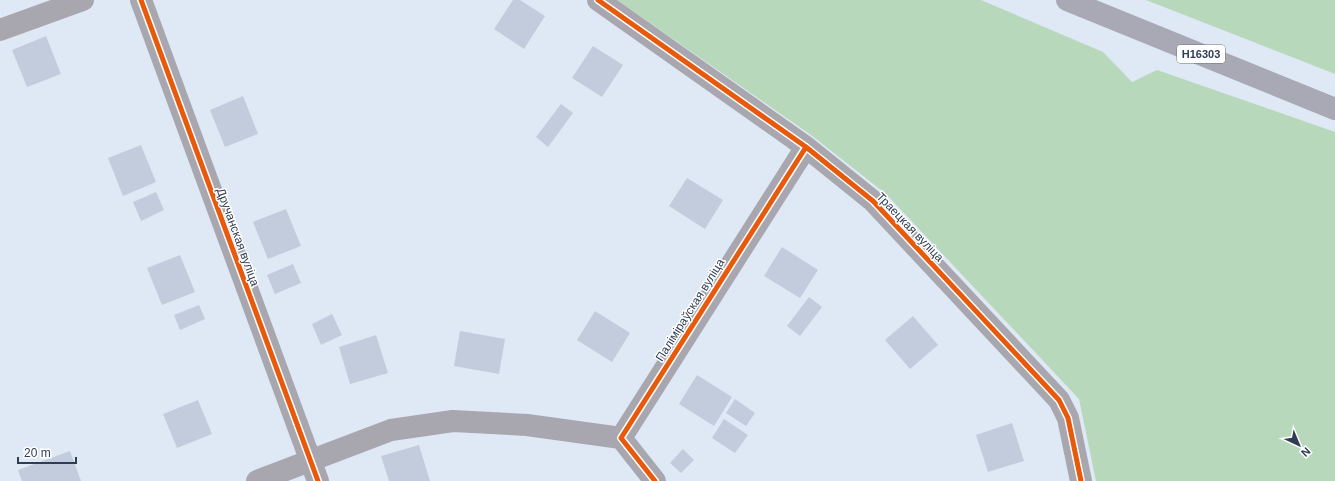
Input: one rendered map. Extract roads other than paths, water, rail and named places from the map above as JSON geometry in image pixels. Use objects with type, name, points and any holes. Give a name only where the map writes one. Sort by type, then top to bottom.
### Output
[{"type":"main road","name":"Н16303","points":[[1067,0],[1335,109]]},
{"type":"street","points":[[0,30],[83,0]]},
{"type":"street","name":"Дручанская вуліца","points":[[141,0],[318,481]]},
{"type":"street","name":"Траецкая вуліца","points":[[598,0],[806,147],[873,201],[1059,400],[1068,418],[1081,481]]},
{"type":"street","name":"Паліміраўская вуліца","points":[[621,438],[806,147]]},
{"type":"street","points":[[257,481],[391,430],[453,421],[527,425],[621,438],[655,481]]}]
